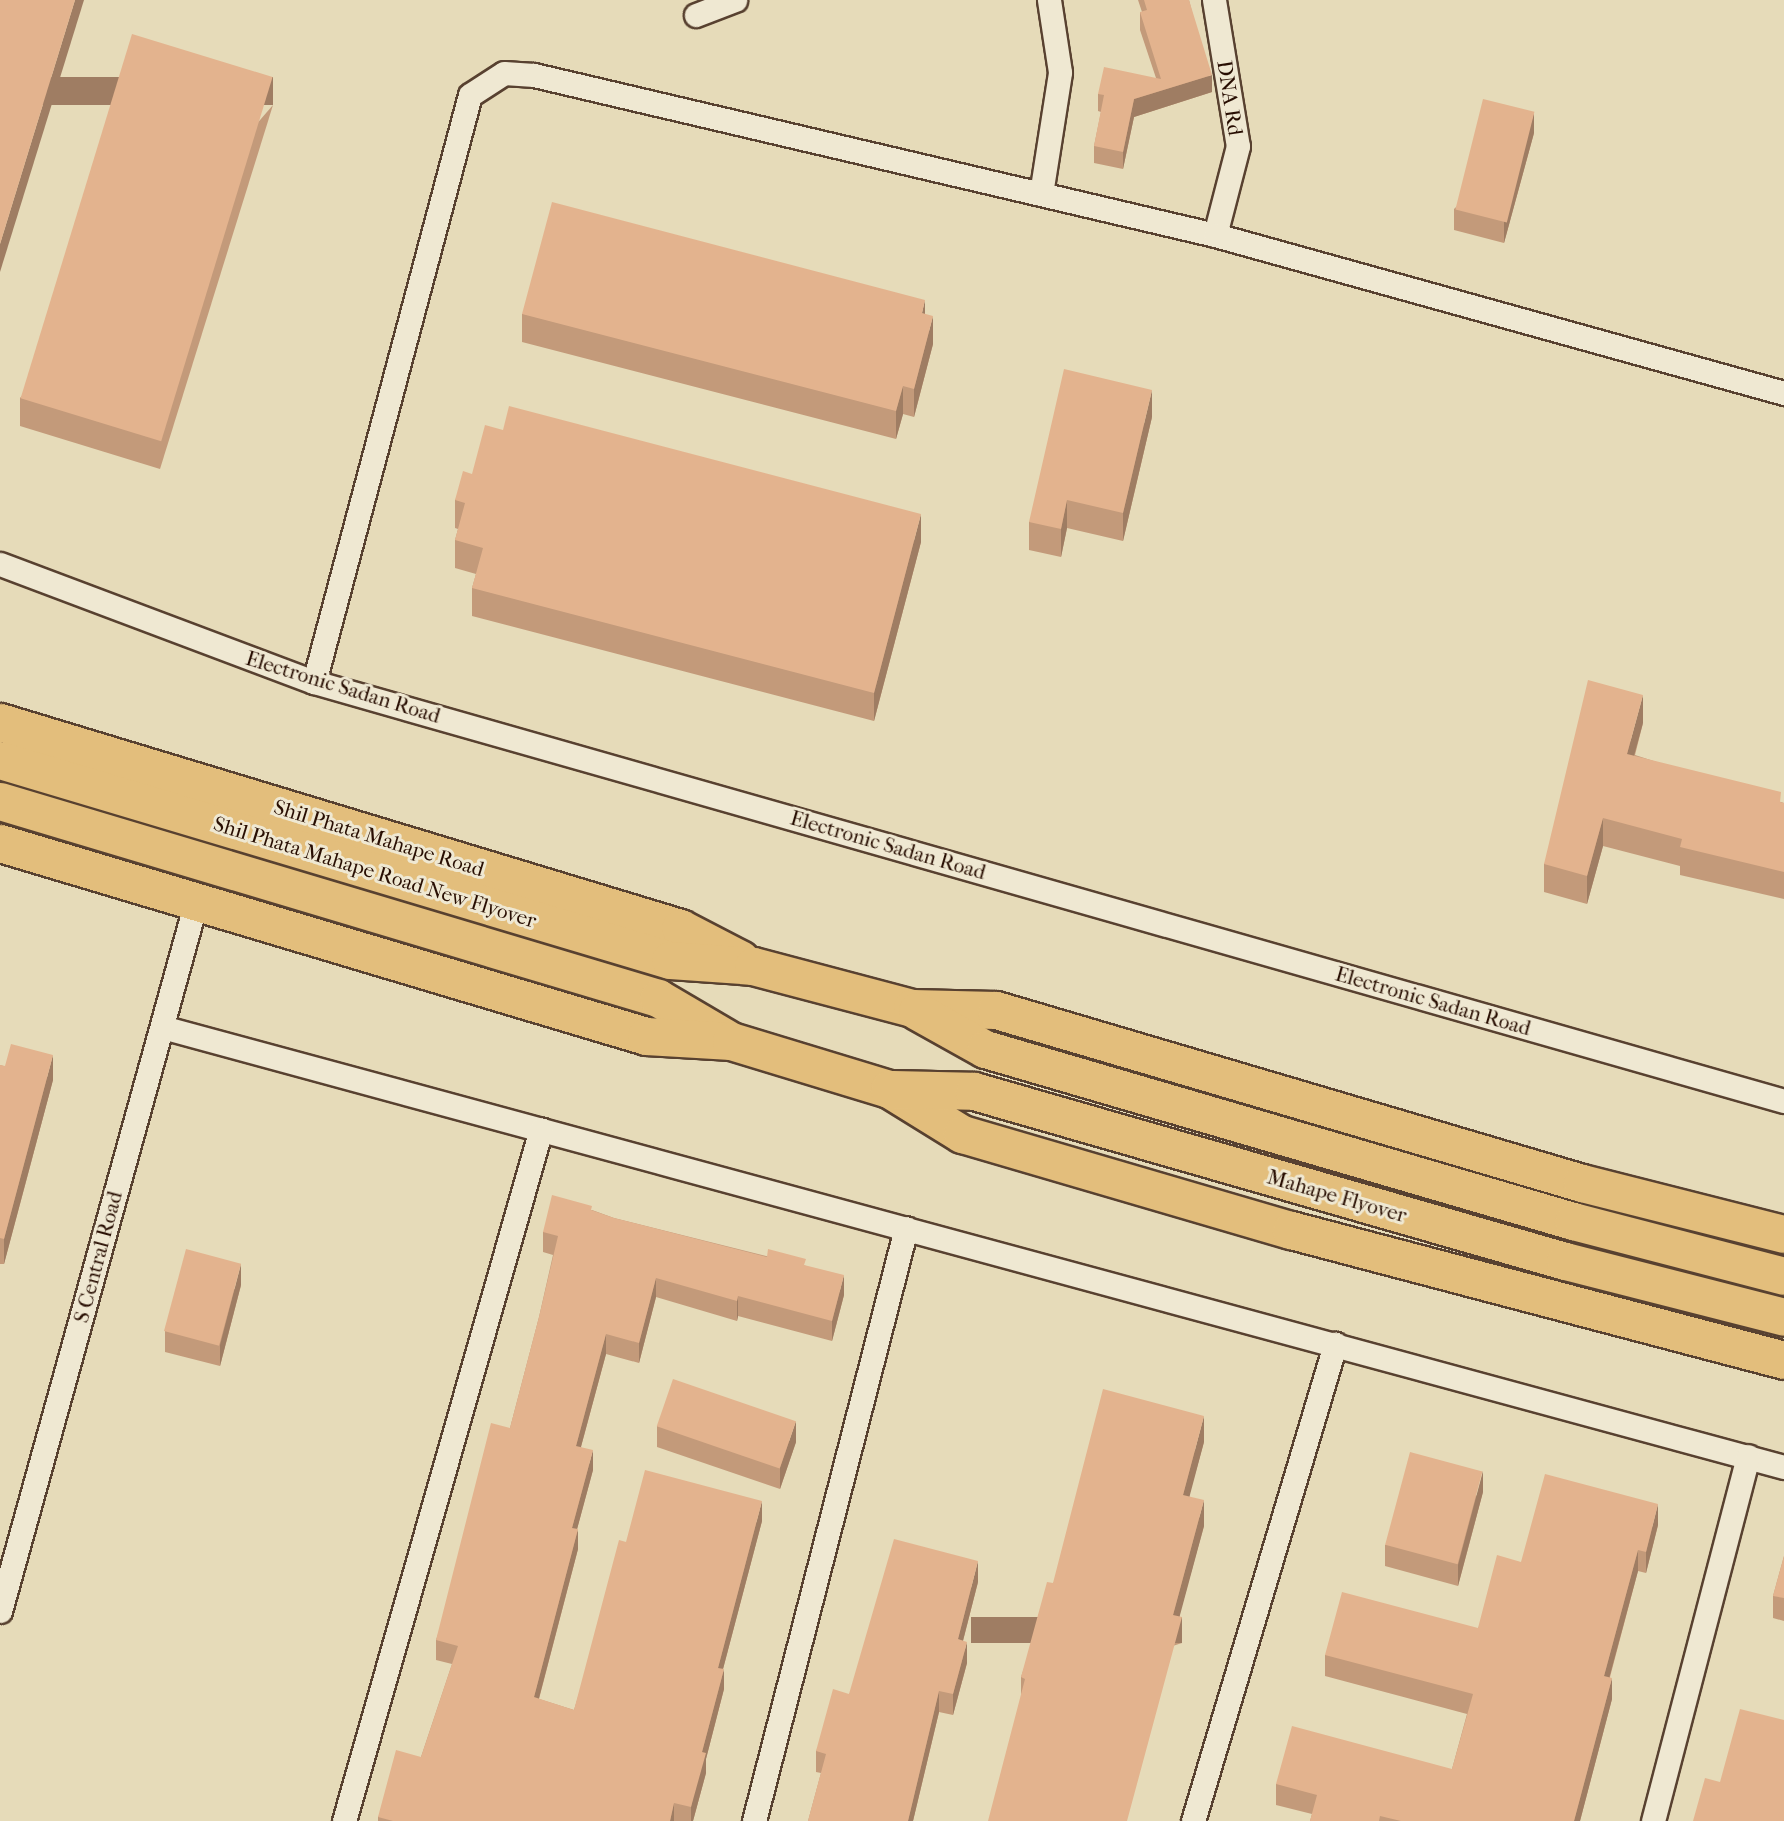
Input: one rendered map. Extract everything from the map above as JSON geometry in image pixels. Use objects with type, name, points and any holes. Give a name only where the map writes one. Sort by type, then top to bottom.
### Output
[{"type":"main road","name":"Shil Phata Mahape Road","points":[[0,722],[680,928],[754,966]]},
{"type":"main road","name":"Shil Phata Mahape Road New Flyover","points":[[0,760],[670,960],[754,966]]},
{"type":"main road","name":"Shil Phata Mahape Road New Flyover","points":[[0,801],[658,998],[731,1041]]},
{"type":"main road","points":[[0,843],[646,1035],[731,1041],[889,1089],[962,1134],[1291,1230],[1784,1360]]},
{"type":"main road","points":[[754,966],[912,1009],[996,1010],[1582,1183],[1784,1234]]},
{"type":"main road","name":"Mahape Flyover","points":[[912,1009],[985,1049],[1573,1221],[1784,1276]]},
{"type":"main road","name":"Mahape Flyover","points":[[889,1089],[974,1091],[1565,1261],[1784,1317]]},
{"type":"street","points":[[696,15],[735,0]]},
{"type":"street","points":[[1041,194],[1059,72],[1049,0]]},
{"type":"street","name":"DNA Rd","points":[[1214,0],[1238,146],[1214,235]]},
{"type":"street","points":[[314,682],[470,95],[504,73],[534,75],[1214,235],[1784,393]]},
{"type":"street","name":"Electronic Sadan Road","points":[[0,564],[314,682],[1784,1101]]},
{"type":"street","name":"S Central Road","points":[[0,1611],[196,902]]},
{"type":"street","points":[[162,1027],[1784,1467]]},
{"type":"street","points":[[344,1821],[541,1129]]},
{"type":"street","points":[[754,1821],[906,1228]]},
{"type":"street","points":[[1193,1821],[1335,1345]]},
{"type":"street","points":[[1653,1821],[1748,1456]]},
{"type":"building","points":[[0,0],[75,0],[0,244]]},
{"type":"building","points":[[1144,0],[1189,0],[1212,75],[1134,99],[1123,152],[1094,146],[1104,95],[1098,94],[1104,67],[1161,79],[1140,12],[1147,10]]},
{"type":"building","points":[[132,34],[273,77],[161,441],[21,398]]},
{"type":"building","points":[[1483,99],[1534,112],[1507,222],[1455,210]]},
{"type":"building","points":[[552,202],[925,300],[922,313],[933,316],[914,389],[903,386],[896,411],[522,314]]},
{"type":"building","points":[[1064,369],[1152,390],[1123,513],[1067,500],[1061,529],[1029,522]]},
{"type":"building","points":[[509,406],[921,514],[874,693],[472,588],[483,548],[455,540],[465,503],[455,500],[463,471],[472,474],[485,425],[503,430]]},
{"type":"building","points":[[1588,680],[1643,695],[1627,754],[1781,792],[1780,802],[1784,803],[1784,872],[1680,847],[1682,839],[1603,818],[1587,876],[1544,864]]},
{"type":"building","points":[[11,1044],[53,1055],[4,1239],[0,1238],[0,1065],[5,1066]]},
{"type":"building","points":[[552,1195],[592,1206],[591,1210],[614,1218],[767,1257],[768,1249],[806,1259],[804,1265],[844,1275],[832,1321],[738,1296],[737,1301],[656,1278],[639,1343],[606,1334],[576,1446],[593,1450],[572,1528],[578,1529],[534,1697],[574,1710],[619,1540],[626,1542],[645,1470],[762,1501],[718,1668],[724,1669],[691,1807],[674,1803],[670,1821],[393,1821],[378,1817],[396,1750],[421,1757],[458,1646],[436,1640],[491,1423],[510,1428],[539,1317],[558,1236],[543,1232]]},
{"type":"building","points":[[186,1249],[241,1264],[219,1346],[164,1331]]},
{"type":"building","points":[[673,1379],[796,1421],[780,1469],[657,1426]]},
{"type":"building","points":[[1103,1389],[1204,1416],[1183,1495],[1204,1500],[1173,1615],[1182,1617],[1127,1821],[988,1821],[1025,1679],[1021,1677],[1047,1582],[1053,1583]]},
{"type":"building","points":[[1410,1452],[1482,1471],[1458,1564],[1385,1545]]},
{"type":"building","points":[[1545,1474],[1658,1504],[1646,1552],[1638,1550],[1604,1676],[1612,1678],[1574,1821],[1401,1821],[1380,1816],[1379,1821],[1310,1821],[1317,1795],[1276,1784],[1292,1726],[1452,1769],[1473,1694],[1325,1655],[1342,1592],[1478,1628],[1497,1555],[1521,1562]]},
{"type":"building","points":[[894,1539],[978,1561],[958,1639],[967,1642],[953,1694],[939,1691],[908,1821],[808,1821],[826,1754],[816,1751],[833,1689],[849,1694]]},
{"type":"building","points":[[1784,1556],[1784,1598],[1773,1596]]},
{"type":"building","points":[[1740,1709],[1784,1720],[1784,1821],[1693,1821],[1705,1778],[1720,1782]]}]
